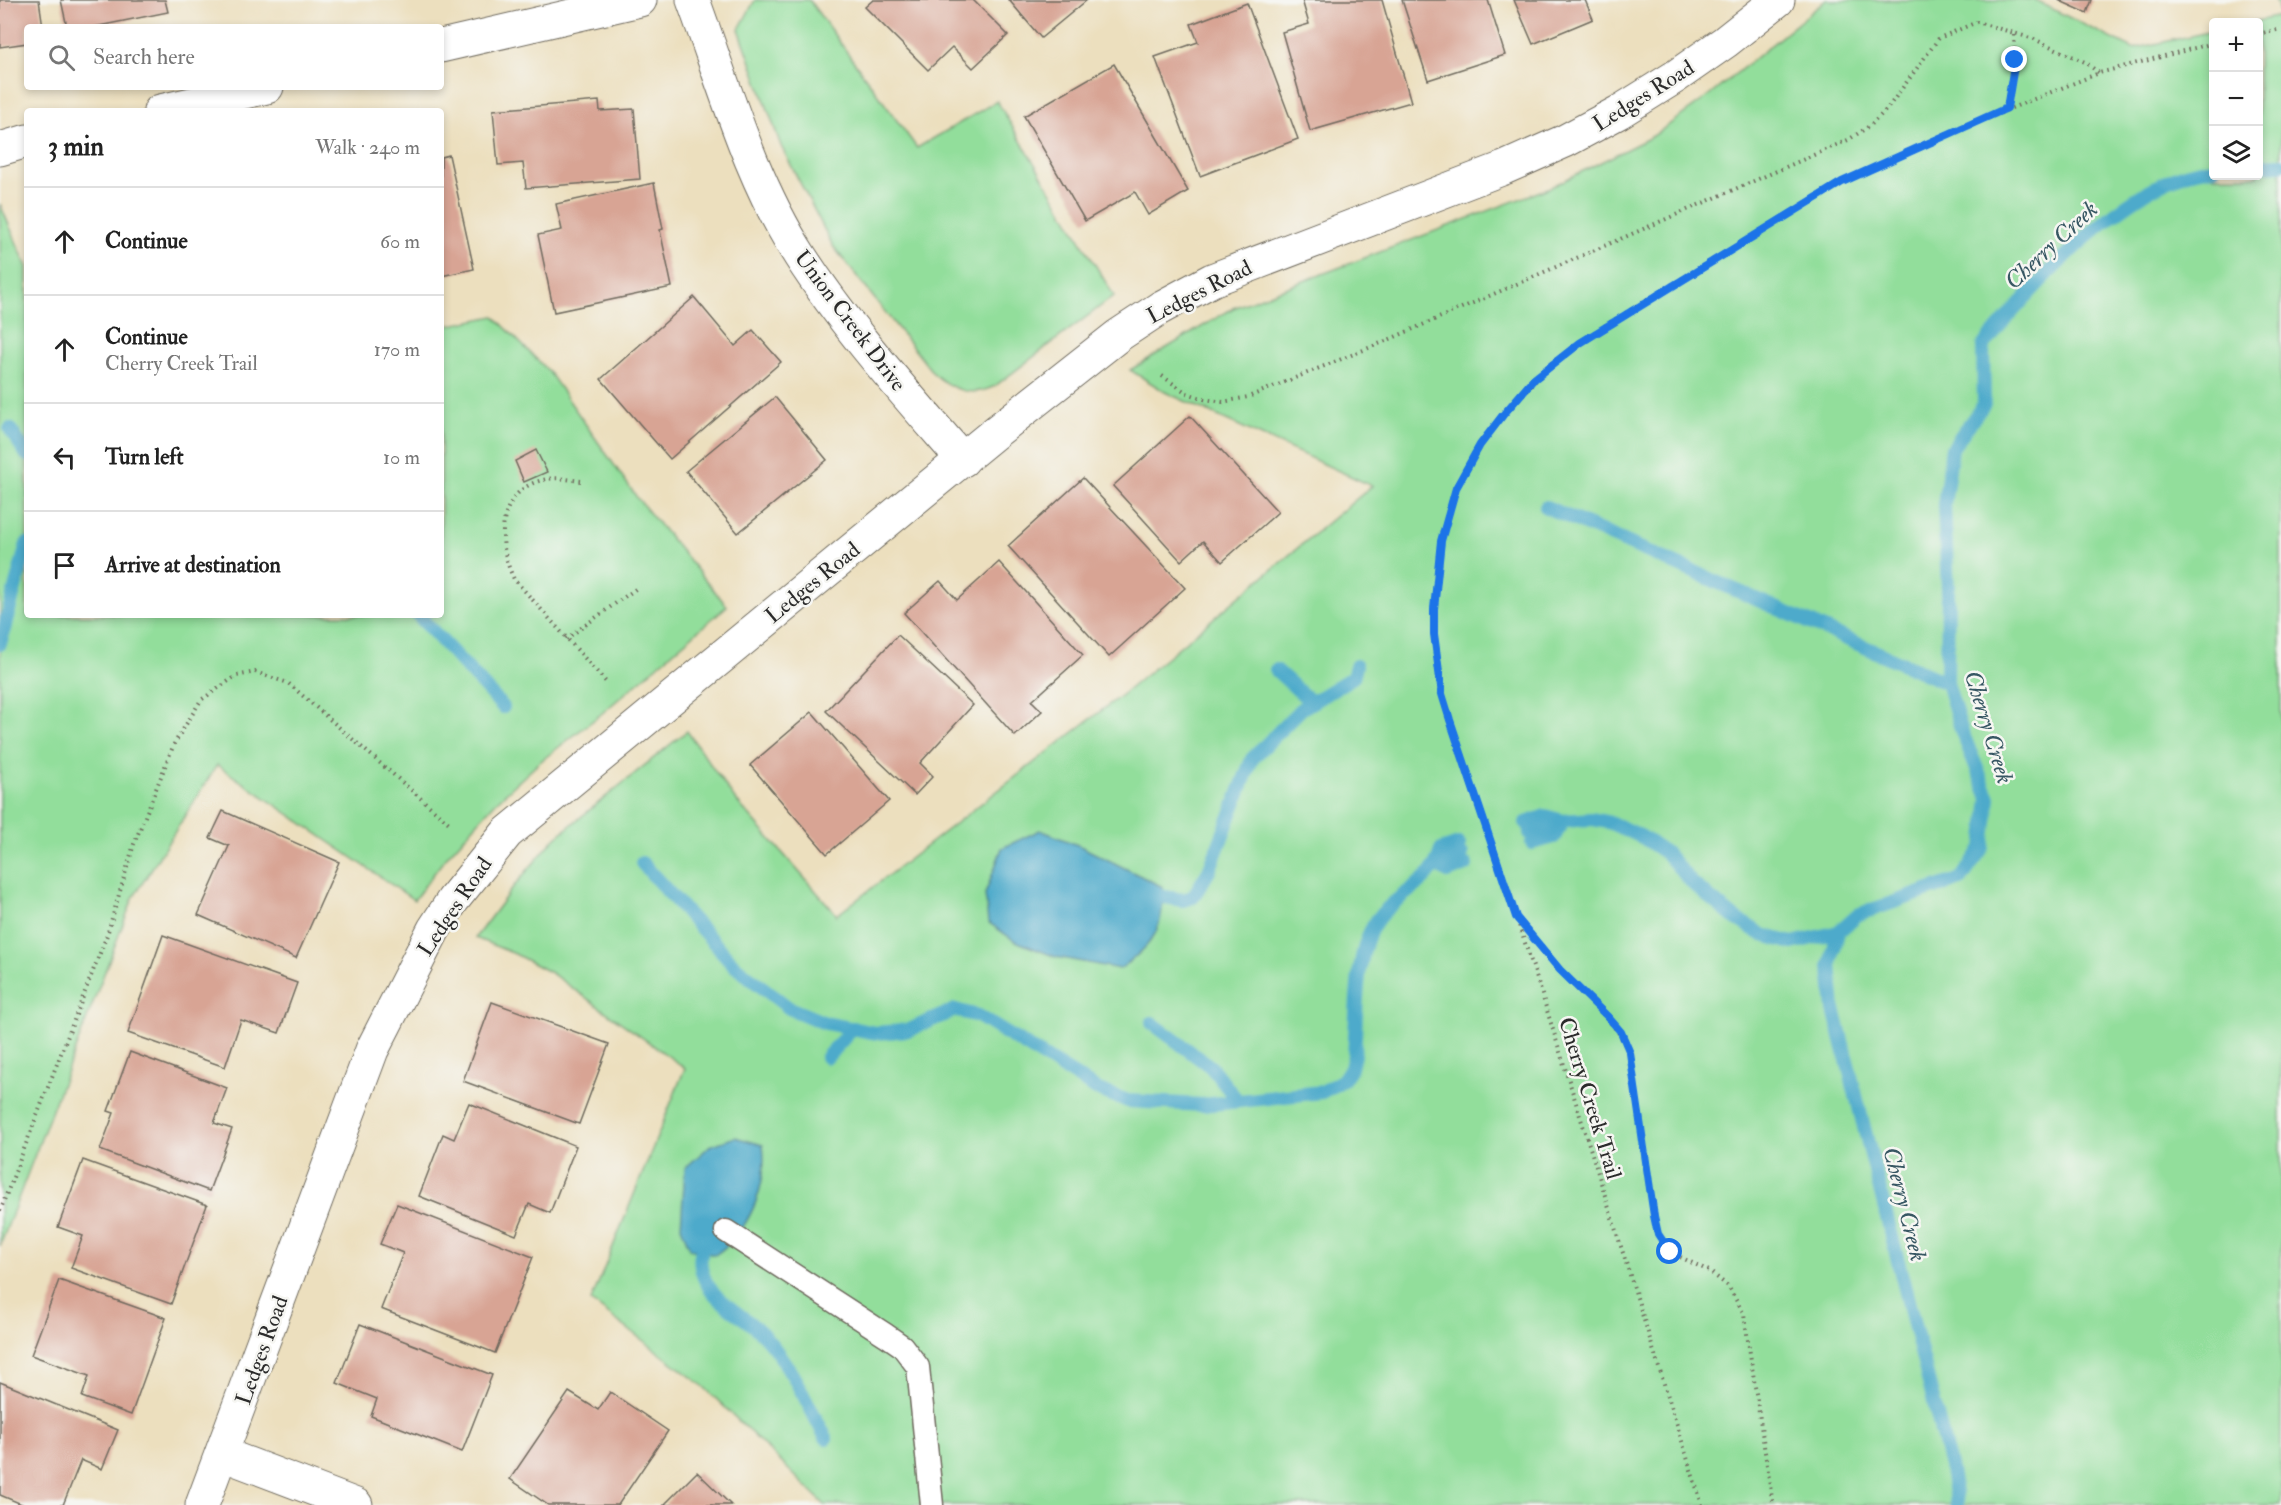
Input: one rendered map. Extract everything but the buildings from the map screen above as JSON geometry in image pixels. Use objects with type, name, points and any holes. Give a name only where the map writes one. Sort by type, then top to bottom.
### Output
[{"type":"street","points":[[444,45],[640,0]]},
{"type":"street","name":"Union Creek Drive","points":[[693,0],[736,123],[760,181],[800,256],[856,332],[963,460]]},
{"type":"street","name":"Ledges Road","points":[[202,1505],[372,1050],[406,980],[453,900],[507,832],[963,460],[1119,335],[1160,308],[1212,280],[1267,257],[1504,168],[1565,141],[1619,112],[1675,77],[1725,42],[1778,0]]},
{"type":"street","points":[[173,108],[254,90]]},
{"type":"street","points":[[0,149],[24,142]]},
{"type":"street","points":[[222,1454],[356,1505]]},
{"type":"lane","points":[[726,1231],[886,1335],[911,1357],[918,1367],[932,1505]]},
{"type":"path","points":[[1162,376],[1187,393],[1223,402],[1248,397],[1848,140],[1871,125],[1887,109],[1939,38],[1955,29],[1977,22],[1996,26],[2014,35],[2034,39],[2074,57],[2099,73]]},
{"type":"path","points":[[2263,33],[2281,29]]},
{"type":"path","points":[[2007,108],[2014,69],[2014,35]]},
{"type":"path","name":"Cherry Creek Trail","points":[[1702,1505],[1516,917],[1442,694],[1436,654],[1434,598],[1441,541],[1456,488],[1466,468],[1503,415],[1533,380],[1580,343],[1842,182],[2007,108],[2099,73],[2209,44]]},
{"type":"path","points":[[581,481],[549,479],[525,489],[510,501],[501,537],[506,562],[514,579],[606,682]]},
{"type":"path","points":[[566,639],[637,588]]},
{"type":"path","points":[[0,1211],[107,935],[134,844],[147,809],[174,744],[201,700],[236,676],[255,672],[288,683],[449,823]]},
{"type":"path","points":[[1516,917],[1560,970],[1621,1032],[1630,1053],[1658,1234],[1670,1252],[1709,1271],[1728,1286],[1744,1314],[1773,1505]]},
{"type":"green space","points":[[755,0],[809,0],[917,148],[997,101],[1114,296],[995,386],[970,392],[955,388],[940,379],[833,246],[781,146],[739,29]]},
{"type":"green space","points":[[1826,0],[2034,0],[2133,49],[2209,32],[2209,180],[2263,180],[2263,20],[2280,16],[2276,0],[2281,0],[2281,1505],[825,1505],[703,1386],[591,1301],[685,1068],[551,973],[515,954],[475,938],[514,886],[555,838],[687,731],[734,798],[837,915],[1124,693],[1372,486],[1167,393],[1130,370],[1233,308],[1551,187],[1653,136],[1710,95]]},
{"type":"green space","points":[[0,204],[24,260],[24,618],[444,618],[444,326],[494,316],[549,372],[638,499],[727,606],[600,715],[541,761],[495,803],[444,860],[414,900],[217,765],[133,898],[0,1246]]},
{"type":"water","points":[[1040,830],[1080,846],[1163,887],[1161,914],[1155,934],[1141,951],[1120,969],[1056,957],[1015,941],[988,922],[985,894],[1002,848]]},
{"type":"water","points":[[735,1137],[763,1145],[763,1176],[754,1206],[738,1233],[715,1255],[690,1249],[681,1227],[685,1168],[710,1146]]},
{"type":"waterway","name":"Cherry Creek","points":[[2263,165],[2281,164]]},
{"type":"waterway","name":"Cherry Creek","points":[[1957,1505],[1951,1470],[1834,1009],[1830,965],[1838,932],[1857,915],[1961,879],[1983,847],[1989,798],[1962,732],[1947,683],[1948,589],[1944,505],[1952,448],[1984,404],[1983,346],[2057,265],[2118,211],[2151,190],[2183,175],[2209,169]]},
{"type":"waterway","points":[[10,429],[24,450]]},
{"type":"waterway","points":[[1546,507],[1947,683]]},
{"type":"waterway","points":[[0,644],[24,555]]},
{"type":"waterway","points":[[421,618],[503,707]]},
{"type":"waterway","points":[[1147,894],[1183,900],[1193,897],[1209,871],[1252,759],[1301,709],[1353,677],[1356,666]]},
{"type":"waterway","points":[[1276,670],[1311,702]]},
{"type":"waterway","points":[[1526,823],[1545,816],[1563,821]]},
{"type":"waterway","points":[[1530,833],[1563,821],[1592,819],[1611,823],[1642,837],[1666,853],[1694,885],[1732,916],[1763,935],[1792,943],[1838,932]]},
{"type":"waterway","points":[[1532,843],[1554,837],[1563,821]]},
{"type":"waterway","points":[[642,863],[735,966],[789,1008],[825,1023],[876,1033],[909,1030],[955,1010],[978,1016],[1096,1089],[1128,1101],[1203,1105],[1322,1092],[1343,1080],[1351,1068],[1354,1055],[1360,966],[1370,933],[1385,910],[1430,872],[1441,850],[1459,844]]},
{"type":"waterway","points":[[1437,865],[1462,854]]},
{"type":"waterway","points":[[1437,865],[1448,872],[1466,865]]},
{"type":"waterway","points":[[1152,1023],[1211,1067],[1237,1100]]},
{"type":"waterway","points":[[827,1057],[853,1028]]},
{"type":"waterway","points":[[707,1234],[700,1258],[706,1282],[719,1298],[760,1332],[776,1350],[826,1438]]},
{"type":"route","points":[[1670,1252],[1658,1234],[1654,1216],[1630,1053],[1621,1032],[1547,956],[1537,939],[1516,917],[1442,694],[1434,634],[1434,609],[1441,541],[1449,511],[1456,488],[1480,445],[1533,380],[1551,364],[1610,323],[1842,182],[2007,108],[2013,88],[2015,60]]}]
